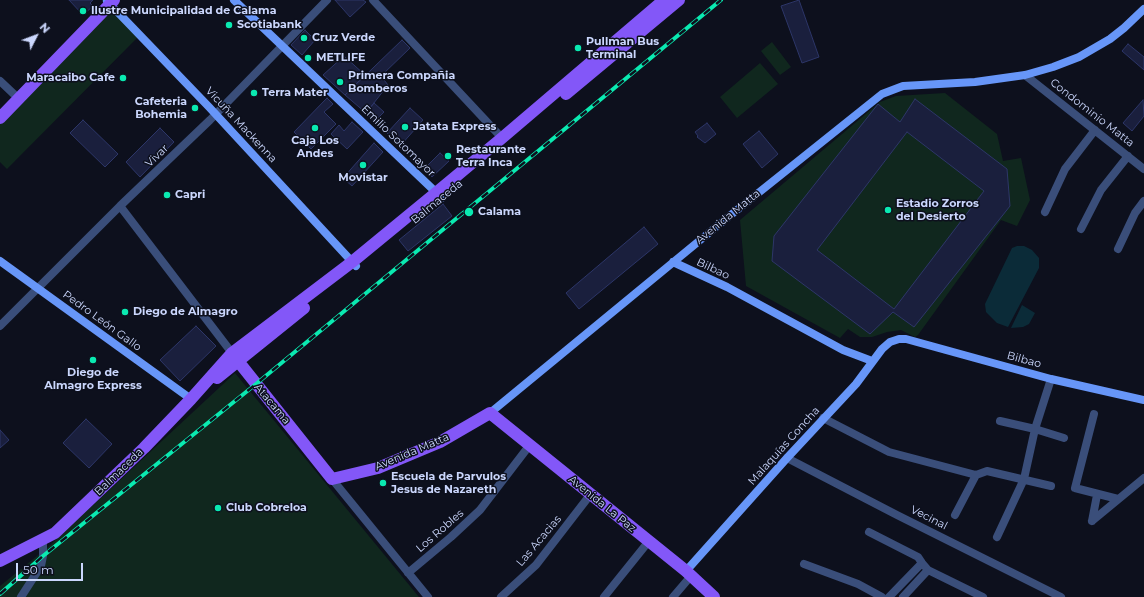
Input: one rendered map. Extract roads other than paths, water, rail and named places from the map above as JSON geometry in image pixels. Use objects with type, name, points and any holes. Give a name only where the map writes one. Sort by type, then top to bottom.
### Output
[{"type":"main road","name":"Balmaceda","points":[[439,196],[502,138],[661,4],[679,0]]},
{"type":"main road","points":[[0,118],[110,1]]},
{"type":"main road","name":"Balmaceda","points":[[0,560],[55,533],[144,448],[191,399],[235,358],[439,196],[661,4]]},
{"type":"main road","name":"Atacama","points":[[235,358],[332,479]]},
{"type":"main road","name":"Avenida La Paz","points":[[490,413],[529,446],[649,541],[714,597]]},
{"type":"main road","name":"Avenida Matta","points":[[332,479],[378,468],[440,442],[490,413]]},
{"type":"street","name":"Emilio Sotomayor","points":[[234,0],[439,196]]},
{"type":"street","name":"Vivar","points":[[0,326],[120,206],[216,114],[327,0]]},
{"type":"street","points":[[373,0],[502,138]]},
{"type":"street","name":"Vicuña Mackenna","points":[[110,1],[354,264]]},
{"type":"street","name":"Avenida Matta","points":[[490,413],[882,94],[903,86],[976,82],[1025,75],[1066,62],[1095,48],[1124,28],[1144,9]]},
{"type":"street","name":"Condominio Matta","points":[[1025,75],[1144,169]]},
{"type":"street","points":[[0,81],[18,98]]},
{"type":"street","points":[[1045,212],[1065,170],[1095,130]]},
{"type":"street","points":[[1081,229],[1101,190],[1128,156]]},
{"type":"street","points":[[1118,249],[1136,213],[1144,202]]},
{"type":"street","name":"Atacama","points":[[120,206],[235,358]]},
{"type":"street","name":"Pedro León Gallo","points":[[0,261],[191,399]]},
{"type":"street","name":"Bilbao","points":[[674,262],[727,287],[843,350],[872,361]]},
{"type":"street","name":"Bilbao","points":[[899,339],[906,339],[1051,378],[1144,400]]},
{"type":"street","name":"Malaquías Concha","points":[[688,574],[787,458],[856,384],[882,349],[890,342],[899,339]]},
{"type":"street","points":[[997,537],[1024,479],[1035,429],[1051,378]]},
{"type":"street","points":[[1094,414],[1075,488],[1097,495],[1118,499]]},
{"type":"street","points":[[823,418],[889,452],[976,475],[987,471],[1051,486]]},
{"type":"street","points":[[1000,421],[1035,429],[1064,438]]},
{"type":"street","name":"Los Robles","points":[[408,573],[451,537],[480,510],[529,446]]},
{"type":"street","name":"Vecinal","points":[[787,458],[1061,597]]},
{"type":"street","points":[[955,515],[976,475]]},
{"type":"street","points":[[1097,495],[1092,521],[1144,478]]},
{"type":"street","name":"Atacama","points":[[332,479],[428,597]]},
{"type":"street","name":"Las Acacias","points":[[501,597],[536,565],[590,495]]},
{"type":"street","points":[[869,532],[918,557],[928,570],[983,597]]},
{"type":"street","points":[[22,597],[41,566],[43,556],[43,539]]},
{"type":"street","points":[[604,597],[649,541]]},
{"type":"street","points":[[804,564],[858,584],[882,597]]},
{"type":"street","points":[[889,597],[922,564]]},
{"type":"street","points":[[903,597],[928,570]]},
{"type":"street","points":[[673,597],[688,574]]},
{"type":"water","points":[[1024,246],[1032,250],[1039,258],[1039,268],[1008,327],[997,323],[986,312],[985,304],[1012,248]]},
{"type":"water","points":[[1022,305],[1035,313],[1029,324],[1023,327],[1011,328]]},
{"type":"railway","points":[[0,594],[43,556],[256,384],[721,0]]},
{"type":"place","name":"Ilustre Municipalidad de Calama","points":[[83,11]]},
{"type":"place","name":"Scotiabank","points":[[229,25]]},
{"type":"place","name":"Cruz Verde","points":[[304,38]]},
{"type":"place","name":"Pullman Bus Terminal","points":[[578,48]]},
{"type":"place","name":"METLIFE","points":[[308,58]]},
{"type":"place","name":"Maracaibo Cafe","points":[[123,78]]},
{"type":"place","name":"Primera Compañia Bomberos","points":[[340,82]]},
{"type":"place","name":"Terra Mater","points":[[254,93]]},
{"type":"place","name":"Cafeteria Bohemia","points":[[195,108]]},
{"type":"place","name":"Jatata Express","points":[[405,127]]},
{"type":"place","name":"Caja Los Andes","points":[[315,128]]},
{"type":"place","name":"Restaurante Terra Inca","points":[[448,156]]},
{"type":"place","name":"Movistar","points":[[363,165]]},
{"type":"place","name":"Capri","points":[[167,195]]},
{"type":"place","name":"Estadio Zorros del Desierto","points":[[888,210]]},
{"type":"place","name":"Calama","points":[[469,212]]},
{"type":"place","name":"Diego de Almagro","points":[[125,312]]},
{"type":"place","name":"Diego de Almagro Express","points":[[93,360]]},
{"type":"place","name":"Escuela de Parvulos Jesus de Nazareth","points":[[383,483]]},
{"type":"place","name":"Club Cobreloa","points":[[218,508]]}]
